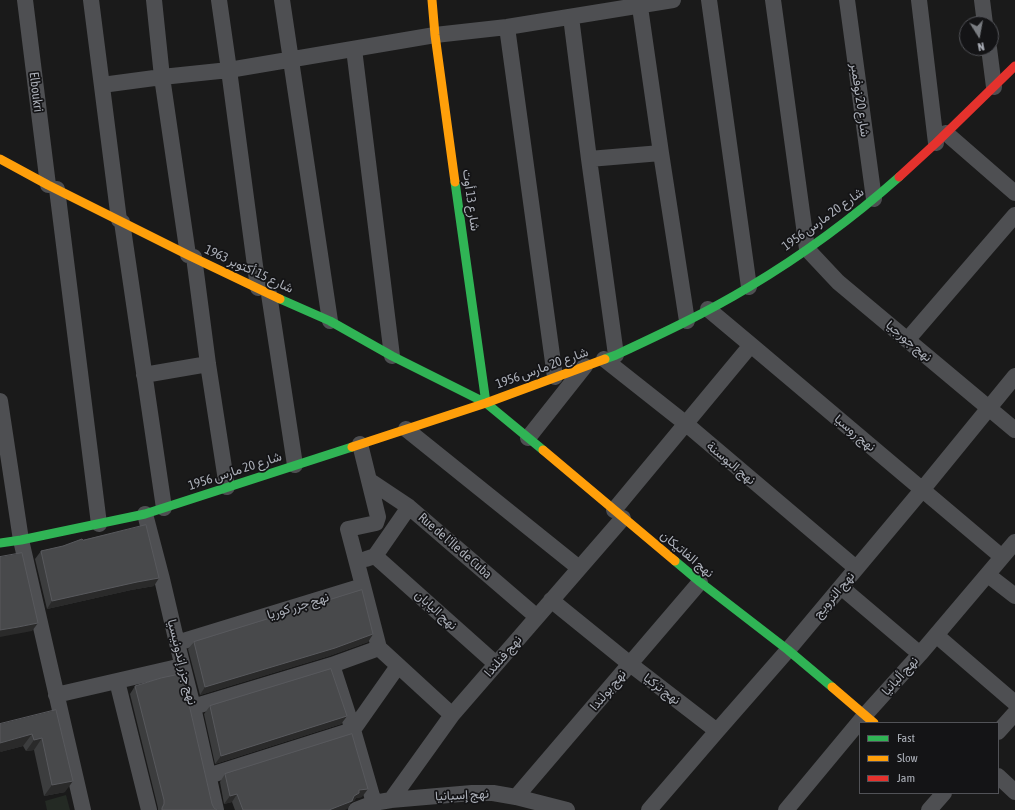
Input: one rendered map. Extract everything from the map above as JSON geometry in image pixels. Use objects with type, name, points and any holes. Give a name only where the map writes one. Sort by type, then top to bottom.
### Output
[{"type":"street","name":"Elboukri","points":[[24,0],[52,187],[99,524]]},
{"type":"street","points":[[91,0],[120,221],[164,508]]},
{"type":"street","points":[[154,0],[162,77],[227,487]]},
{"type":"street","points":[[218,0],[263,291],[295,465]]},
{"type":"street","points":[[282,0],[330,321]]},
{"type":"street","name":"شارع 13 أوت","points":[[432,0],[486,403]]},
{"type":"street","points":[[102,85],[229,70],[436,35],[507,27],[571,17],[640,3],[673,0]]},
{"type":"street","points":[[709,0],[749,287]]},
{"type":"street","points":[[773,0],[807,249]]},
{"type":"street","name":"شارع 20 نوفمبر","points":[[847,0],[874,199]]},
{"type":"street","points":[[918,0],[941,138],[1015,193]]},
{"type":"street","points":[[982,0],[984,16]]},
{"type":"street","points":[[640,3],[687,321]]},
{"type":"street","points":[[571,17],[589,159],[610,357]]},
{"type":"street","points":[[507,27],[555,377]]},
{"type":"street","points":[[354,49],[392,356]]},
{"type":"street","points":[[989,56],[994,87]]},
{"type":"street","name":"شارع 20 مارس 1956","points":[[0,543],[99,524],[145,514],[164,508],[486,403],[610,357],[687,321],[749,287],[807,249],[874,199],[941,138],[1015,66]]},
{"type":"street","points":[[589,159],[661,153]]},
{"type":"street","name":"شارع 15 أكتوبر 1963","points":[[0,159],[52,187],[191,256],[263,291],[330,321],[392,356],[486,403]]},
{"type":"street","points":[[908,339],[1015,215]]},
{"type":"street","name":"نهج جورجيا","points":[[807,249],[838,282],[1015,430]]},
{"type":"street","name":"نهج روسيا","points":[[708,309],[1002,557]]},
{"type":"street","name":"نهج فنلندا","points":[[391,800],[452,715],[579,568],[685,424],[751,345]]},
{"type":"street","name":"نهج البوسنة","points":[[610,357],[685,424],[856,568]]},
{"type":"street","points":[[144,375],[208,364]]},
{"type":"street","points":[[528,438],[585,366]]},
{"type":"street","name":"نهج النرويج","points":[[649,810],[788,650],[1015,376]]},
{"type":"street","points":[[0,401],[2,435],[21,540],[83,810]]},
{"type":"street","name":"نهج الفاتيكان","points":[[486,403],[700,582],[788,650],[870,719]]},
{"type":"street","points":[[406,428],[579,568]]},
{"type":"street","points":[[360,444],[378,517],[376,523],[348,529],[379,648],[452,715]]},
{"type":"street","name":"Rue de l'Île de Cuba","points":[[370,481],[409,507],[537,617]]},
{"type":"street","points":[[357,563],[375,556],[409,507]]},
{"type":"street","name":"نهج جزر إندونيسيا","points":[[145,514],[193,708],[216,810]]},
{"type":"street","name":"نهج ألبانيا","points":[[870,719],[920,654],[1015,542]]},
{"type":"street","name":"نهج اليابان","points":[[375,556],[496,664]]},
{"type":"street","points":[[988,574],[1015,596]]},
{"type":"street","name":"نهج بولندا","points":[[516,797],[700,582]]},
{"type":"street","name":"نهج جزر كوريا","points":[[176,643],[363,586]]},
{"type":"street","points":[[841,587],[920,654]]},
{"type":"street","name":"نهج تركيا","points":[[551,600],[630,664],[717,731]]},
{"type":"street","points":[[936,635],[1015,703]]},
{"type":"street","points":[[193,708],[332,665],[379,648]]},
{"type":"street","points":[[332,665],[374,803]]},
{"type":"street","points":[[56,695],[182,666]]},
{"type":"street","points":[[208,776],[353,730],[398,666]]},
{"type":"street","points":[[117,681],[148,810]]},
{"type":"street","points":[[999,731],[1015,712]]},
{"type":"street","name":"نهج ألبانيا","points":[[786,810],[859,731]]},
{"type":"street","points":[[999,777],[1015,792]]},
{"type":"street","name":"نهج إسبانيا","points":[[356,810],[374,803],[391,800],[472,793],[493,793],[516,797],[567,810]]},
{"type":"street","points":[[929,810],[943,794]]},
{"type":"shaded area","points":[[66,795],[70,810],[47,810],[45,801]]},
{"type":"building","points":[[146,525],[159,578],[52,601],[41,551],[63,546],[82,539]]},
{"type":"building","points":[[22,553],[38,623],[0,630],[0,557]]},
{"type":"building","points":[[362,590],[373,634],[335,648],[205,687],[194,642]]},
{"type":"building","points":[[331,669],[347,716],[221,756],[210,706]]},
{"type":"building","points":[[182,674],[212,804],[217,810],[162,810],[164,800],[135,686],[161,678]]},
{"type":"building","points":[[56,710],[73,781],[52,785],[42,738],[34,740],[32,734],[0,743],[0,724]]},
{"type":"building","points":[[352,734],[368,789],[359,790],[359,793],[354,796],[352,801],[329,810],[243,810],[237,794],[230,796],[225,774]]},
{"type":"traffic: fast","points":[[605,359],[667,331],[733,297],[769,275],[827,235],[864,207],[899,177]]},
{"type":"traffic: fast","points":[[455,182],[486,403]]},
{"type":"traffic: fast","points":[[280,299],[330,321],[392,356],[486,403],[543,450]]},
{"type":"traffic: fast","points":[[0,543],[145,514],[352,447]]},
{"type":"traffic: fast","points":[[675,561],[788,650],[832,687]]},
{"type":"traffic: slow","points":[[432,0],[435,35],[455,182]]},
{"type":"traffic: slow","points":[[0,159],[48,185],[280,299]]},
{"type":"traffic: slow","points":[[352,447],[486,403],[605,359]]},
{"type":"traffic: slow","points":[[543,450],[675,561]]},
{"type":"traffic: slow","points":[[832,687],[873,722]]},
{"type":"traffic: jam","points":[[899,177],[1015,66]]}]
